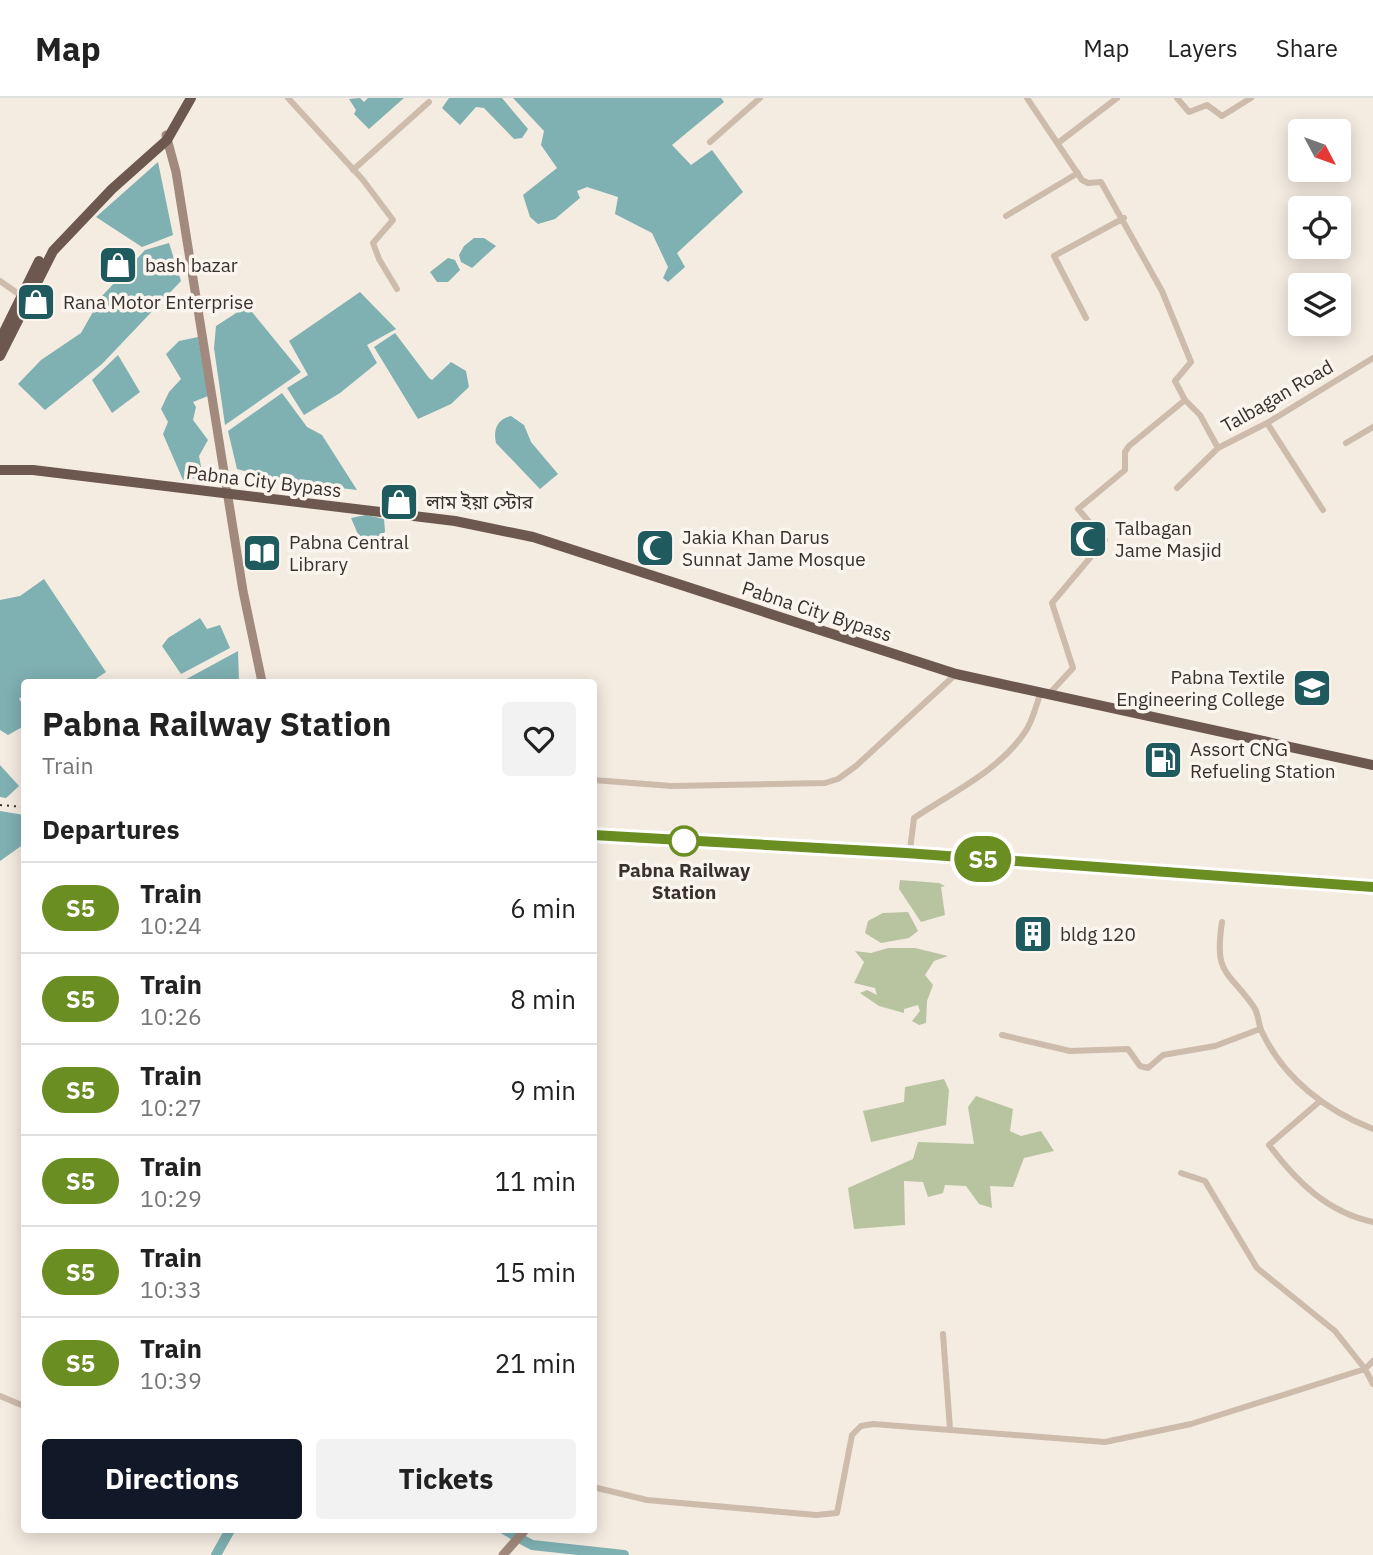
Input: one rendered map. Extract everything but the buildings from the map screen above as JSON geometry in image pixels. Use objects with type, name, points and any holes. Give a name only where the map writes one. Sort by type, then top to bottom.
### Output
[{"type":"highway","points":[[166,136],[184,98]]},
{"type":"highway","points":[[0,356],[20,295],[50,249],[109,183],[166,136],[191,98]]},
{"type":"highway","points":[[5,335],[50,249]]},
{"type":"highway","name":"Pabna City Bypass","points":[[0,470],[33,470],[455,521],[533,537],[956,674],[1373,765]]},
{"type":"main road","points":[[166,136],[176,172],[243,591],[261,679]]},
{"type":"main road","points":[[507,1552],[523,1533]]},
{"type":"street","points":[[288,98],[353,170],[393,220],[373,243],[397,289]]},
{"type":"street","points":[[709,142],[751,109],[760,98]]},
{"type":"street","points":[[910,850],[914,818],[955,793],[1017,743],[1046,692],[1073,668],[1052,603],[1105,541],[1079,508],[1125,470],[1125,452],[1129,446],[1185,400],[1175,381],[1191,362],[1163,291],[1124,218],[1101,182],[1085,182],[1027,98]]},
{"type":"street","points":[[1058,143],[1117,98]]},
{"type":"street","points":[[1177,98],[1189,112],[1207,105],[1223,116],[1251,98]]},
{"type":"street","points":[[353,170],[429,102]]},
{"type":"street","points":[[1006,216],[1078,173]]},
{"type":"street","points":[[1086,318],[1054,256],[1124,218]]},
{"type":"street","points":[[0,281],[20,295]]},
{"type":"street","name":"Talbagan Road","points":[[1185,400],[1200,415],[1218,448],[1266,423],[1373,358]]},
{"type":"street","points":[[1266,423],[1323,510]]},
{"type":"street","points":[[1346,443],[1373,427]]},
{"type":"street","points":[[1177,488],[1218,448]]},
{"type":"street","points":[[597,780],[672,786],[825,783],[838,779],[856,766],[956,674]]},
{"type":"street","points":[[1222,922],[1218,946],[1223,971],[1256,1011],[1261,1029],[1291,1073],[1319,1102],[1373,1129]]},
{"type":"street","points":[[1002,1035],[1070,1051],[1128,1049],[1140,1066],[1148,1068],[1163,1055],[1215,1046],[1261,1029]]},
{"type":"street","points":[[1319,1102],[1269,1145],[1305,1186],[1334,1210],[1373,1222]]},
{"type":"street","points":[[1181,1173],[1207,1183],[1257,1268],[1335,1331],[1365,1369],[1373,1384]]},
{"type":"street","points":[[943,1334],[950,1429]]},
{"type":"street","points":[[597,1488],[648,1500],[816,1515],[837,1513],[852,1435],[861,1426],[873,1424],[950,1429],[1105,1442],[1191,1424],[1365,1369],[1373,1361]]},
{"type":"street","points":[[0,1396],[21,1406]]},
{"type":"green space","points":[[900,880],[939,883],[945,886],[941,887],[945,915],[921,922],[899,889]]},
{"type":"green space","points":[[908,912],[918,931],[909,938],[881,943],[865,933],[868,921],[883,913]]},
{"type":"green space","points":[[888,948],[915,948],[948,956],[934,961],[925,975],[933,985],[927,1001],[926,1023],[919,1025],[912,1021],[920,1011],[918,1005],[904,1009],[904,1013],[879,1006],[860,993],[867,990],[877,995],[875,988],[854,983],[864,962],[855,951],[871,953]]},
{"type":"green space","points":[[944,1079],[949,1090],[946,1125],[871,1142],[863,1111],[904,1102],[905,1087]]},
{"type":"green space","points":[[976,1096],[1013,1109],[1010,1131],[1021,1136],[1041,1131],[1054,1151],[1024,1158],[1013,1187],[990,1186],[992,1208],[979,1204],[966,1186],[945,1185],[943,1193],[928,1197],[923,1182],[904,1181],[905,1225],[854,1229],[848,1188],[913,1159],[918,1142],[974,1144],[968,1107]]},
{"type":"water","points":[[360,98],[364,102],[368,98],[404,98],[369,129],[354,114],[356,110],[349,99]]},
{"type":"water","points":[[449,98],[502,98],[528,129],[522,138],[514,139],[484,108],[476,107],[460,125],[442,108]]},
{"type":"water","points":[[513,98],[721,98],[724,102],[672,145],[691,165],[712,150],[743,192],[677,253],[685,267],[668,282],[663,278],[668,267],[652,233],[615,214],[618,197],[587,187],[577,191],[580,198],[555,219],[538,224],[530,217],[523,195],[557,168],[541,145],[544,131]]},
{"type":"water","points":[[158,162],[173,235],[142,247],[96,217]]},
{"type":"water","points":[[474,238],[484,238],[496,246],[472,268],[461,262],[459,255],[464,246]]},
{"type":"water","points":[[169,243],[181,281],[102,364],[45,410],[18,384],[41,360],[81,333],[102,296],[145,250]]},
{"type":"water","points":[[448,258],[455,260],[460,270],[448,282],[437,282],[430,272]]},
{"type":"water","points":[[360,292],[396,329],[367,345],[377,363],[340,393],[304,415],[287,388],[308,375],[289,341]]},
{"type":"water","points":[[247,306],[301,372],[225,425],[214,348],[216,326]]},
{"type":"water","points":[[395,333],[429,378],[432,380],[451,362],[466,371],[469,387],[451,404],[418,419],[374,347]]},
{"type":"water","points":[[198,337],[208,396],[193,402],[196,407],[193,420],[208,440],[199,456],[203,477],[183,480],[163,434],[168,422],[161,409],[169,392],[181,379],[166,354],[179,341]]},
{"type":"water","points":[[118,355],[140,392],[112,413],[92,380]]},
{"type":"water","points":[[282,393],[307,427],[322,435],[357,490],[290,482],[237,469],[228,431]]},
{"type":"water","points":[[511,416],[524,425],[531,442],[558,474],[540,489],[496,443],[497,426]]},
{"type":"water","points":[[366,515],[384,519],[383,537],[360,539],[351,518]]},
{"type":"water","points":[[44,579],[106,672],[96,679],[21,679],[21,728],[8,735],[0,730],[0,600],[20,596]]},
{"type":"water","points":[[200,618],[207,629],[220,625],[230,648],[181,674],[162,646],[168,638]]},
{"type":"water","points":[[238,651],[239,679],[187,679]]},
{"type":"water","points":[[0,765],[19,786],[6,798],[0,797]]},
{"type":"water","points":[[0,811],[21,814],[21,846],[0,861]]},
{"type":"waterway","points":[[216,1555],[228,1533]]},
{"type":"waterway","points":[[510,1533],[532,1545],[624,1555]]},
{"type":"railway","points":[[0,805],[21,807]]},
{"type":"railway","points":[[597,835],[906,853],[1373,887]]},
{"type":"train","name":"S5","points":[[597,835],[885,854],[906,853],[1194,877],[1373,887]]},
{"type":"place","name":"bash bazar","points":[[118,265]]},
{"type":"place","name":"Rana Motor Enterprise","points":[[36,302]]},
{"type":"place","name":"লাম ইয়া স্টোর","points":[[399,502]]},
{"type":"place","name":"Talbagan Jame Masjid","points":[[1088,539]]},
{"type":"place","name":"Jakia Khan Darus Sunnat Jame Mosque","points":[[655,548]]},
{"type":"place","name":"Pabna Central Library","points":[[262,553]]},
{"type":"place","name":"Pabna Textile Engineering College","points":[[1312,688]]},
{"type":"place","name":"Assort CNG Refueling Station","points":[[1163,760]]},
{"type":"place","name":"Pabna Railway Station","points":[[684,841]]},
{"type":"place","name":"bldg 120","points":[[1033,934]]}]
